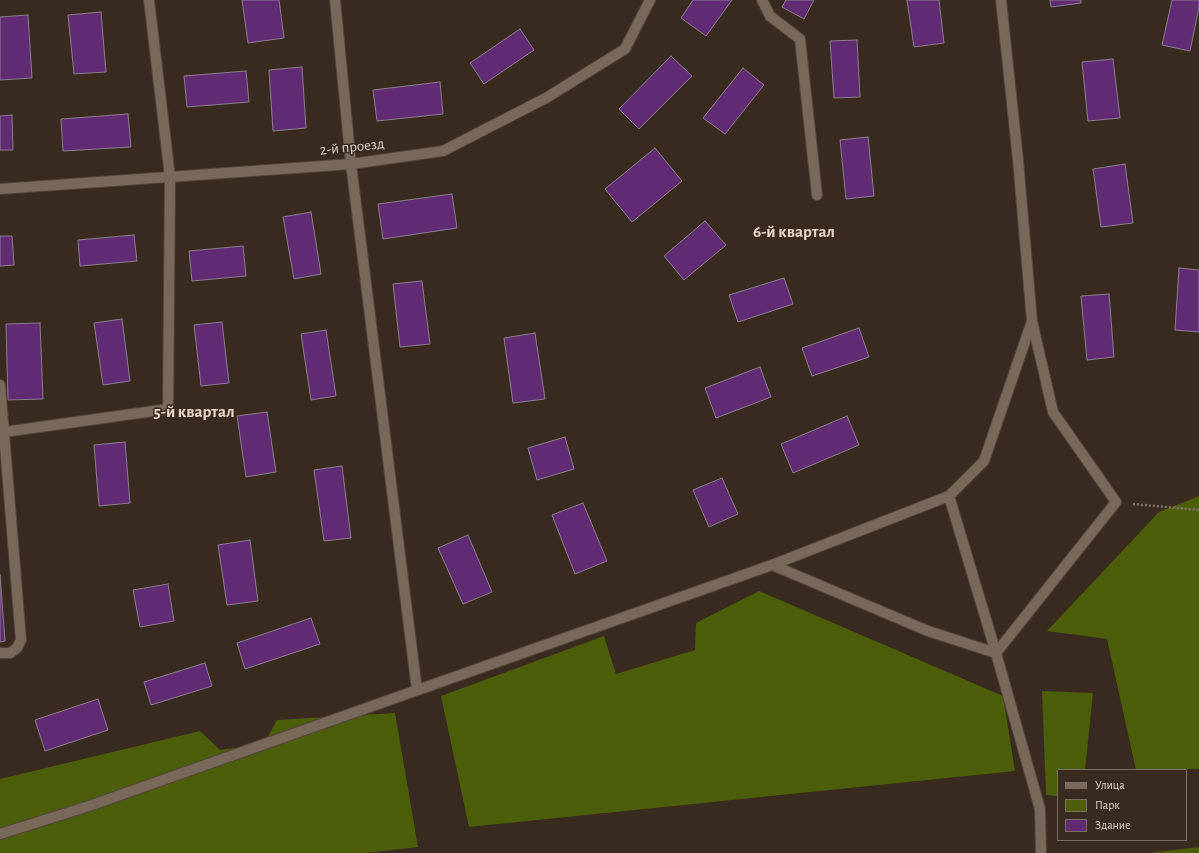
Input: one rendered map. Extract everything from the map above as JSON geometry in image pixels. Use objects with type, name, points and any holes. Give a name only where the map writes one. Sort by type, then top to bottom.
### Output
[{"type":"street","points":[[4,432],[168,409],[170,177],[149,0]]},
{"type":"street","points":[[335,0],[351,164],[417,690]]},
{"type":"street","name":"2-й проезд","points":[[0,189],[351,164],[443,151],[546,98],[624,49],[650,0]]},
{"type":"street","points":[[762,0],[770,16],[800,39],[817,195]]},
{"type":"street","points":[[996,653],[1116,502],[1053,412],[1032,321],[1018,160],[1001,0]]},
{"type":"street","points":[[0,834],[90,806],[772,565],[949,496],[984,461],[1032,321]]},
{"type":"street","points":[[0,385],[21,640],[17,648],[10,653],[0,653]]},
{"type":"street","points":[[949,496],[996,653],[1040,810],[1041,853]]},
{"type":"street","points":[[772,565],[928,631],[996,653]]},
{"type":"path","points":[[1116,502],[1199,510]]},
{"type":"green space","points":[[1199,496],[1199,769],[1136,769],[1107,639],[1047,631],[1159,512]]},
{"type":"green space","points":[[759,591],[1003,696],[1015,771],[469,827],[441,696],[604,636],[616,674],[695,650],[696,623]]},
{"type":"green space","points":[[1042,691],[1093,693],[1085,769],[1057,769],[1057,796],[1046,795]]},
{"type":"green space","points":[[395,713],[418,847],[366,853],[0,853],[0,779],[200,731],[220,750],[264,744],[277,720]]},
{"type":"green space","points":[[1199,847],[1199,853],[1150,853]]},
{"type":"building","points":[[242,0],[279,0],[284,38],[248,43]]},
{"type":"building","points":[[693,0],[732,0],[706,36],[681,18]]},
{"type":"building","points":[[786,0],[814,0],[804,19],[782,7]]},
{"type":"building","points":[[907,0],[939,0],[944,43],[914,47]]},
{"type":"building","points":[[1050,0],[1081,0],[1081,3],[1051,7]]},
{"type":"building","points":[[1172,0],[1199,0],[1199,7],[1190,51],[1162,45]]},
{"type":"building","points":[[101,12],[106,72],[74,74],[68,15]]},
{"type":"building","points":[[28,15],[32,78],[0,80],[0,17]]},
{"type":"building","points":[[520,29],[534,50],[484,84],[470,63]]},
{"type":"building","points":[[857,40],[860,97],[834,98],[830,41]]},
{"type":"building","points":[[671,56],[692,76],[639,129],[619,109]]},
{"type":"building","points":[[1113,59],[1120,118],[1088,121],[1082,62]]},
{"type":"building","points":[[302,67],[306,128],[273,131],[269,70]]},
{"type":"building","points":[[743,68],[764,85],[725,134],[703,118]]},
{"type":"building","points":[[246,71],[249,102],[187,107],[184,76]]},
{"type":"building","points":[[440,82],[443,114],[377,121],[373,90]]},
{"type":"building","points":[[128,114],[131,147],[63,151],[61,119]]},
{"type":"building","points":[[12,115],[13,150],[0,150],[0,116]]},
{"type":"building","points":[[868,137],[874,196],[846,199],[840,140]]},
{"type":"building","points":[[655,148],[682,181],[632,222],[605,189]]},
{"type":"building","points":[[1125,164],[1133,223],[1101,227],[1093,169]]},
{"type":"building","points":[[452,194],[457,228],[383,239],[378,204]]},
{"type":"building","points":[[311,212],[321,274],[294,279],[283,217]]},
{"type":"building","points":[[705,221],[726,245],[684,280],[664,256]]},
{"type":"building","points":[[134,235],[137,261],[80,266],[78,240]]},
{"type":"building","points":[[0,236],[12,236],[14,265],[0,266]]},
{"type":"building","points":[[243,246],[246,276],[192,281],[189,251]]},
{"type":"building","points":[[1179,268],[1199,270],[1199,332],[1175,330]]},
{"type":"building","points":[[784,278],[793,304],[738,322],[729,295]]},
{"type":"building","points":[[422,281],[430,344],[400,347],[393,284]]},
{"type":"building","points":[[1109,294],[1114,357],[1087,360],[1081,296]]},
{"type":"building","points":[[122,319],[130,381],[103,385],[94,323]]},
{"type":"building","points":[[222,322],[229,383],[201,386],[194,325]]},
{"type":"building","points":[[40,323],[43,399],[8,400],[6,324]]},
{"type":"building","points":[[859,328],[869,357],[812,376],[802,348]]},
{"type":"building","points":[[326,330],[336,396],[311,400],[301,334]]},
{"type":"building","points":[[535,333],[545,399],[513,403],[504,338]]},
{"type":"building","points":[[760,367],[771,397],[716,418],[705,388]]},
{"type":"building","points":[[267,412],[276,472],[246,477],[237,416]]},
{"type":"building","points":[[847,416],[859,445],[793,473],[781,444]]},
{"type":"building","points":[[565,437],[574,469],[537,480],[528,448]]},
{"type":"building","points":[[125,442],[130,503],[99,506],[94,445]]},
{"type":"building","points":[[342,466],[351,538],[324,541],[314,470]]},
{"type":"building","points":[[722,478],[738,514],[709,527],[693,490]]},
{"type":"building","points":[[583,503],[607,561],[575,574],[552,515]]},
{"type":"building","points":[[468,535],[492,592],[463,604],[438,548]]},
{"type":"building","points":[[250,540],[258,601],[227,605],[218,545]]},
{"type":"building","points":[[0,575],[5,641],[0,642]]},
{"type":"building","points":[[168,584],[174,621],[140,627],[133,590]]},
{"type":"building","points":[[311,618],[320,644],[245,669],[237,643]]},
{"type":"building","points":[[205,663],[212,686],[151,705],[144,682]]},
{"type":"building","points":[[98,699],[108,730],[45,751],[35,720]]},
{"type":"district","name":"6-й квартал","points":[[794,232]]},
{"type":"district","name":"5-й квартал","points":[[194,412]]}]
